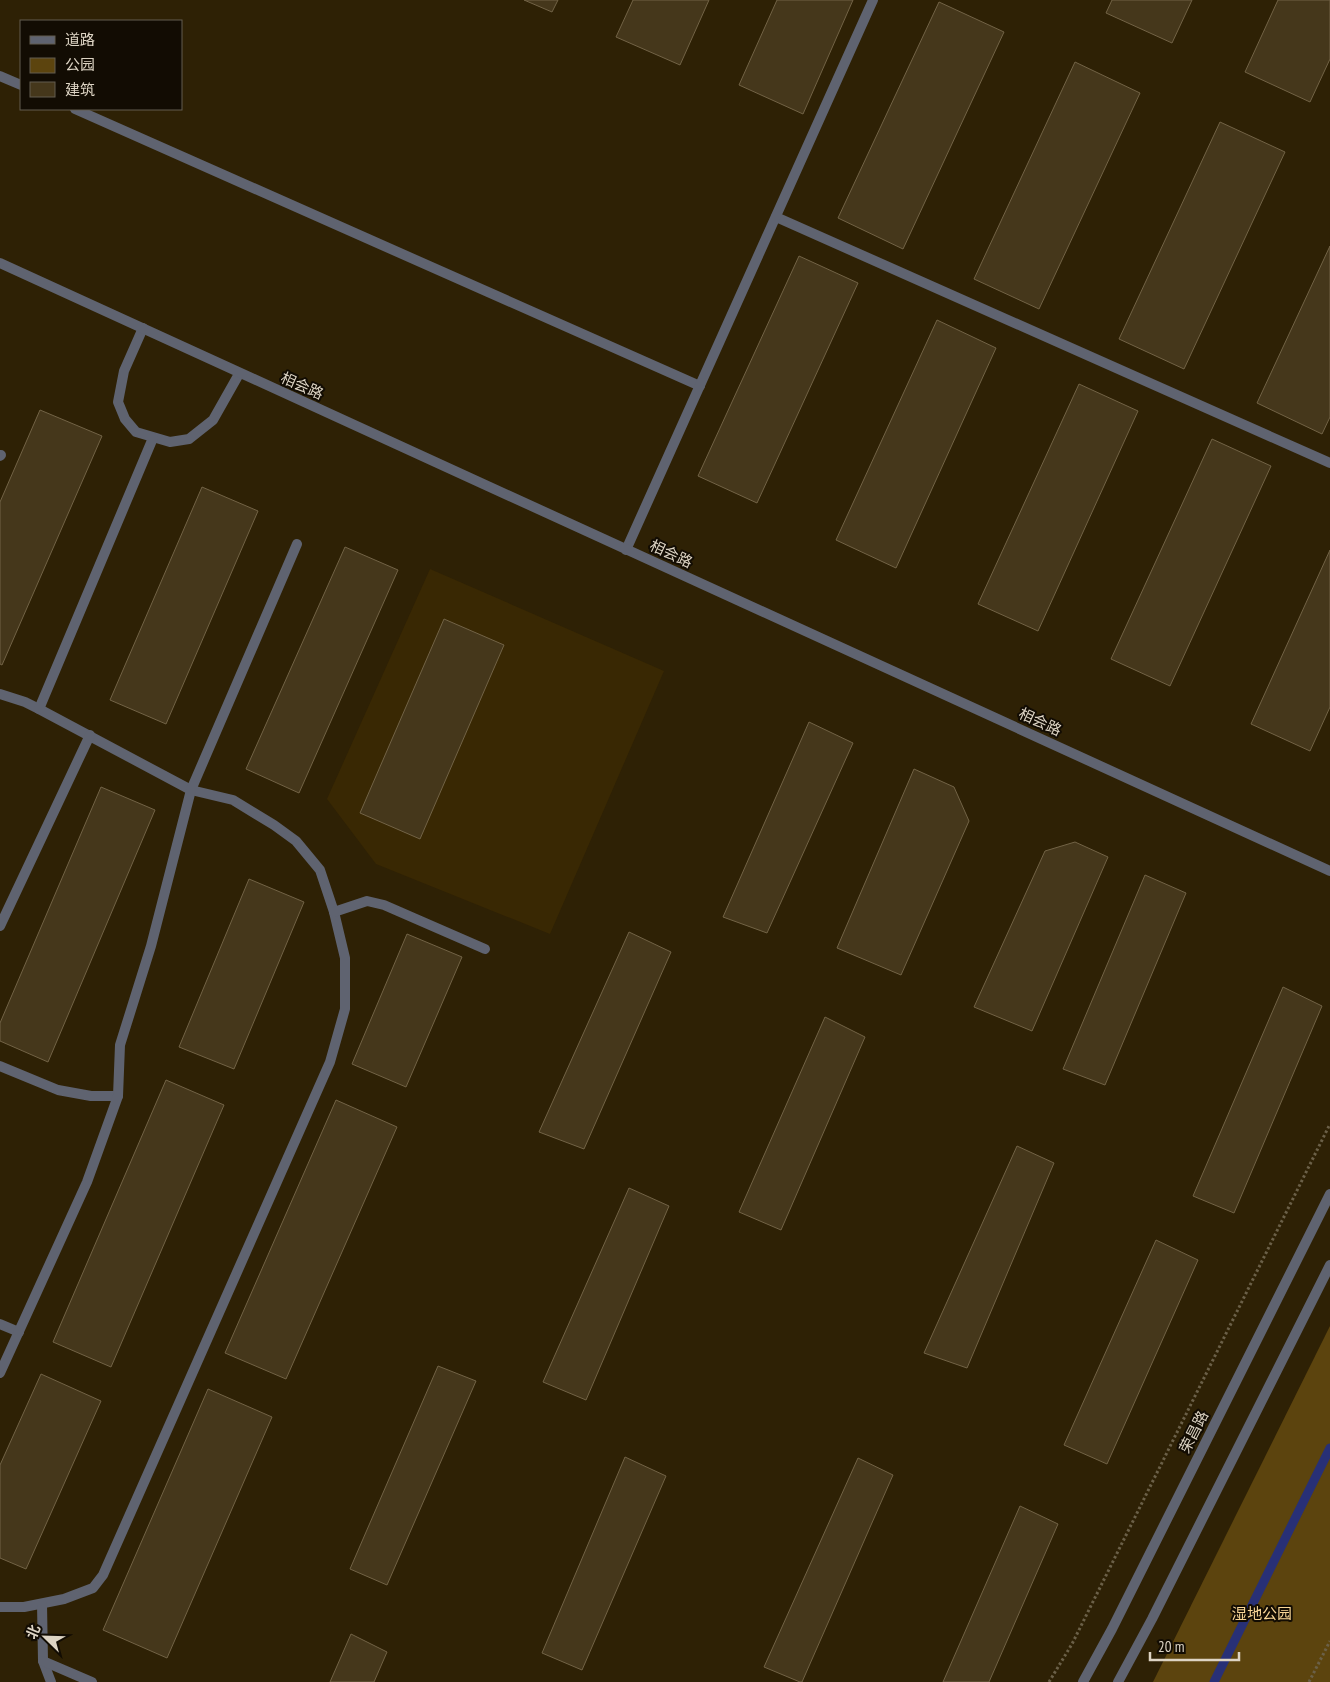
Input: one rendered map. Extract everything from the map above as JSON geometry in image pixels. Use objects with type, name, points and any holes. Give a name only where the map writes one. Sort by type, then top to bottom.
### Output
[{"type":"street","points":[[626,550],[873,0]]},
{"type":"street","points":[[0,76],[20,85]]},
{"type":"street","points":[[77,110],[700,386]]},
{"type":"street","points":[[776,217],[1330,463]]},
{"type":"street","name":"相会路","points":[[0,263],[1330,871]]},
{"type":"street","points":[[143,328],[124,371],[118,402],[125,419],[136,432],[170,442],[188,439],[213,420],[240,374]]},
{"type":"street","points":[[39,708],[152,438]]},
{"type":"street","points":[[0,1373],[87,1182],[118,1096],[120,1045],[151,946],[191,790],[297,544]]},
{"type":"street","points":[[0,694],[39,708],[191,790],[233,800],[274,825],[296,842],[320,870],[334,912],[345,958],[346,1009],[330,1062],[103,1575],[93,1588],[64,1599],[24,1608],[0,1607]]},
{"type":"street","points":[[0,926],[90,735]]},
{"type":"street","points":[[334,912],[367,901],[384,905],[485,949]]},
{"type":"street","points":[[0,1066],[58,1090],[91,1096],[118,1096]]},
{"type":"street","name":"荣昌路","points":[[1083,1682],[1112,1629],[1330,1194]]},
{"type":"street","points":[[1118,1682],[1152,1619],[1330,1264]]},
{"type":"street","points":[[0,1324],[19,1332]]},
{"type":"street","points":[[42,1604],[43,1661],[51,1682]]},
{"type":"street","points":[[43,1661],[92,1682]]},
{"type":"path","points":[[1050,1682],[1072,1644],[1330,1124]]},
{"type":"path","points":[[1309,1682],[1330,1641]]},
{"type":"shaded area","points":[[430,569],[664,671],[550,934],[376,864],[327,799]]},
{"type":"green space","name":"湿地公园","points":[[1330,1326],[1330,1682],[1153,1682]]},
{"type":"building","points":[[524,0],[558,0],[552,12]]},
{"type":"building","points":[[633,0],[709,0],[680,65],[616,37]]},
{"type":"building","points":[[777,0],[853,0],[803,114],[739,85]]},
{"type":"building","points":[[1112,0],[1192,0],[1172,43],[1106,13]]},
{"type":"building","points":[[1278,0],[1330,0],[1330,59],[1310,102],[1245,72]]},
{"type":"building","points":[[939,2],[1004,32],[903,249],[838,218]]},
{"type":"building","points":[[1075,62],[1140,93],[1039,309],[974,279]]},
{"type":"building","points":[[1220,122],[1285,152],[1184,369],[1119,339]]},
{"type":"building","points":[[1330,246],[1330,417],[1322,434],[1257,403]]},
{"type":"building","points":[[799,256],[858,283],[757,503],[698,476]]},
{"type":"building","points":[[937,320],[996,348],[896,568],[836,540]]},
{"type":"building","points":[[1079,384],[1138,411],[1038,631],[978,604]]},
{"type":"building","points":[[40,410],[102,436],[2,665],[0,664],[0,502]]},
{"type":"building","points":[[1212,439],[1271,466],[1170,686],[1111,659]]},
{"type":"building","points":[[202,487],[258,511],[166,724],[110,700]]},
{"type":"building","points":[[345,547],[398,570],[299,793],[246,769]]},
{"type":"building","points":[[1330,550],[1330,707],[1310,751],[1251,724]]},
{"type":"building","points":[[444,619],[504,645],[420,839],[360,813]]},
{"type":"building","points":[[809,722],[853,743],[767,933],[723,917]]},
{"type":"building","points":[[914,769],[954,787],[969,821],[901,975],[837,948]]},
{"type":"building","points":[[101,787],[155,810],[48,1062],[0,1041],[0,1023]]},
{"type":"building","points":[[1075,842],[1108,857],[1032,1031],[974,1007],[1045,851]]},
{"type":"building","points":[[1145,875],[1186,893],[1105,1085],[1063,1069]]},
{"type":"building","points":[[249,879],[304,902],[234,1069],[179,1047]]},
{"type":"building","points":[[629,932],[671,952],[584,1149],[539,1132]]},
{"type":"building","points":[[407,934],[462,957],[406,1087],[352,1064]]},
{"type":"building","points":[[1283,987],[1322,1006],[1234,1213],[1193,1196]]},
{"type":"building","points":[[825,1017],[865,1037],[781,1230],[739,1212]]},
{"type":"building","points":[[166,1080],[224,1105],[111,1367],[53,1342]]},
{"type":"building","points":[[336,1100],[397,1127],[286,1379],[225,1353]]},
{"type":"building","points":[[1017,1146],[1054,1163],[967,1368],[924,1353]]},
{"type":"building","points":[[629,1188],[669,1206],[586,1400],[543,1382]]},
{"type":"building","points":[[1156,1240],[1198,1260],[1107,1464],[1064,1445]]},
{"type":"building","points":[[438,1366],[476,1381],[387,1585],[350,1569]]},
{"type":"building","points":[[41,1374],[101,1401],[26,1569],[0,1558],[0,1465]]},
{"type":"building","points":[[208,1389],[272,1417],[167,1658],[103,1630]]},
{"type":"building","points":[[625,1457],[666,1476],[582,1670],[542,1653]]},
{"type":"building","points":[[858,1458],[893,1475],[802,1682],[800,1682],[764,1667]]},
{"type":"building","points":[[1020,1506],[1058,1524],[989,1682],[943,1682]]},
{"type":"building","points":[[351,1634],[387,1652],[374,1682],[330,1682]]},
{"type":"waterway","points":[[1214,1682],[1330,1448]]}]
